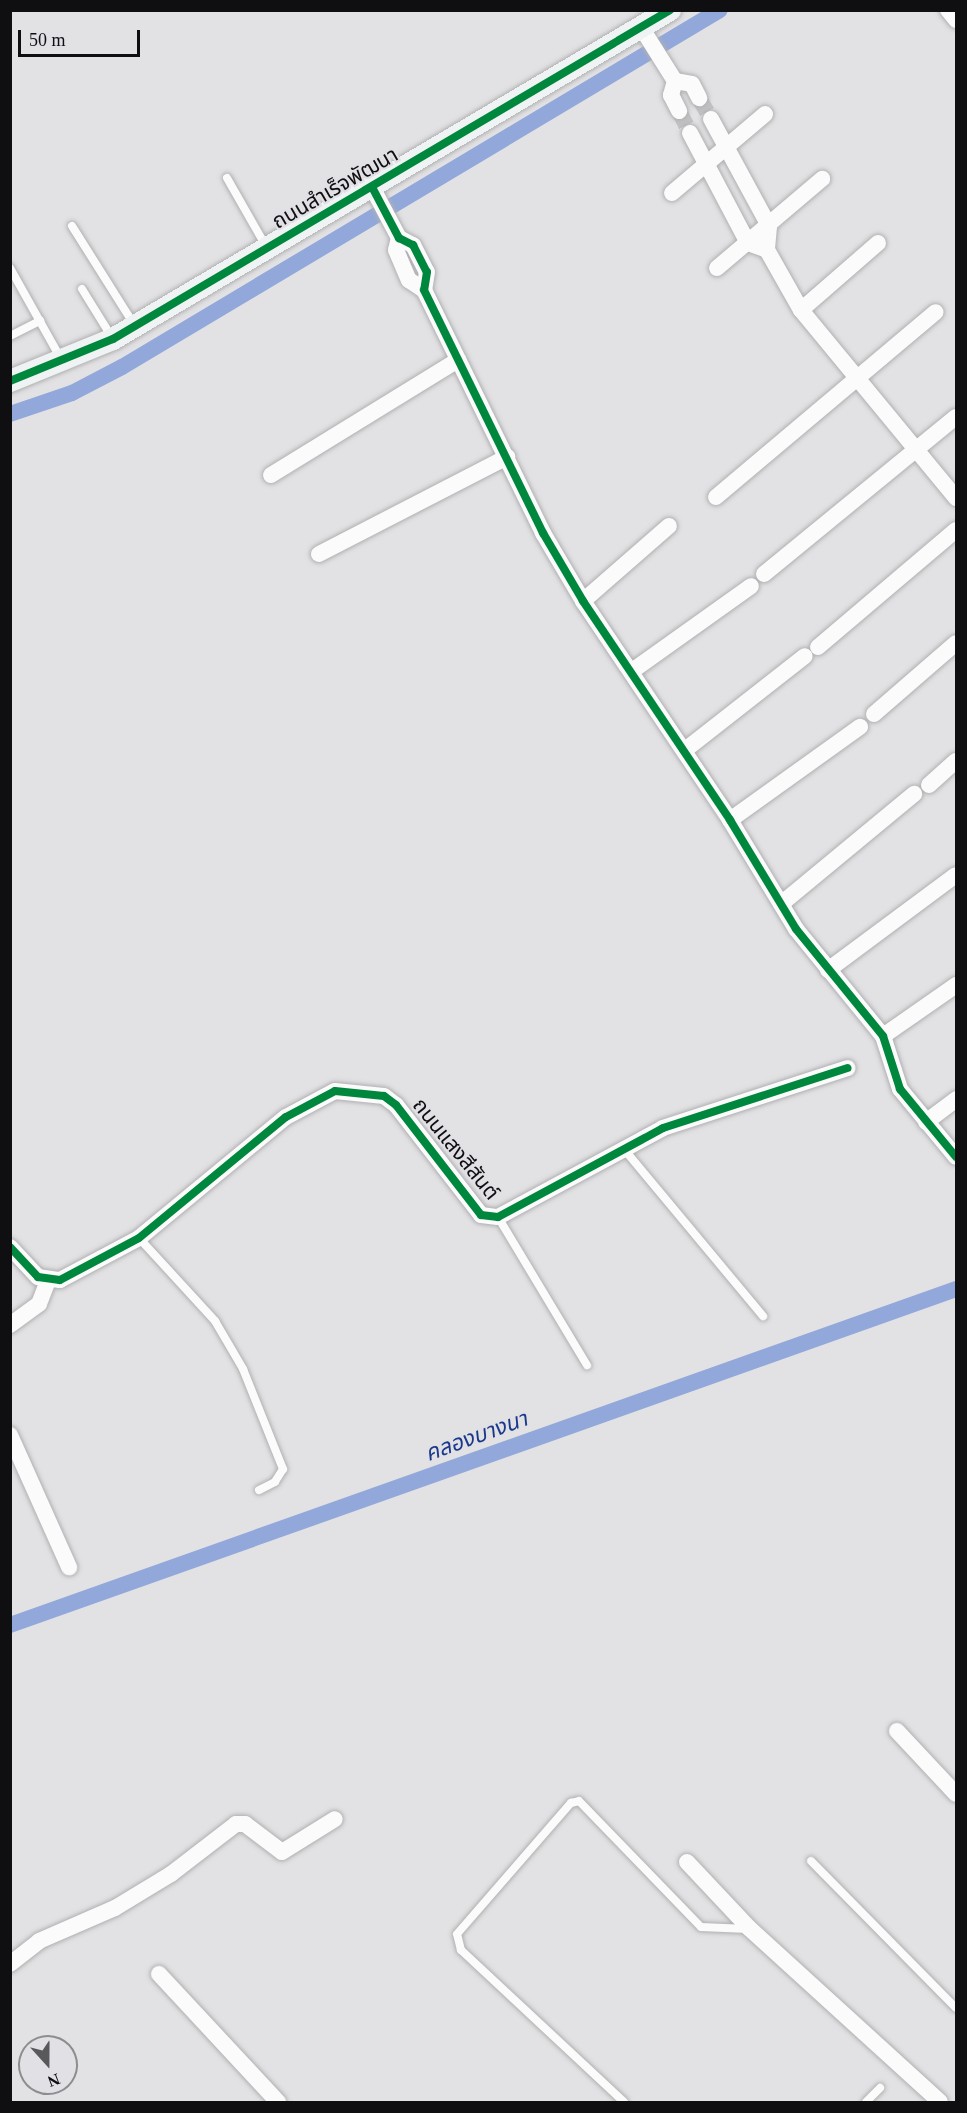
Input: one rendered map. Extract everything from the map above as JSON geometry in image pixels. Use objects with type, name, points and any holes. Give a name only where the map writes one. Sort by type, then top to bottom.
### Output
[{"type":"street","name":"ถนนสำเร็จพัฒนา","points":[[10,381],[62,362],[113,339],[267,248],[377,196],[670,10]]},
{"type":"street","points":[[948,10],[957,20]]},
{"type":"street","points":[[645,27],[674,78],[671,95],[679,111]]},
{"type":"street","points":[[674,78],[692,84],[699,98]]},
{"type":"street","points":[[672,193],[765,114]]},
{"type":"street","points":[[711,119],[769,226],[767,250],[801,309],[857,380],[957,498]]},
{"type":"street","points":[[690,133],[748,243],[767,250]]},
{"type":"street","points":[[717,268],[822,179]]},
{"type":"street","points":[[377,196],[397,233],[396,250],[409,280],[424,290],[507,457],[583,601],[685,750],[782,904],[828,970],[883,1036],[900,1089],[957,1157]]},
{"type":"street","points":[[801,309],[878,243]]},
{"type":"street","points":[[716,497],[936,312]]},
{"type":"street","points":[[271,475],[458,360]]},
{"type":"street","points":[[764,574],[957,417]]},
{"type":"street","points":[[319,554],[507,457]]},
{"type":"street","points":[[583,601],[669,526]]},
{"type":"street","points":[[685,750],[811,652],[957,530]]},
{"type":"street","points":[[632,671],[751,586]]},
{"type":"street","points":[[874,714],[957,643]]},
{"type":"street","points":[[730,819],[860,727]]},
{"type":"street","points":[[929,785],[957,761]]},
{"type":"street","points":[[782,904],[914,794]]},
{"type":"street","points":[[828,970],[957,874]]},
{"type":"street","points":[[883,1036],[957,984]]},
{"type":"street","name":"ถนนแสงสีสันต์","points":[[47,1283],[139,1238],[286,1117],[335,1091],[384,1096],[396,1105],[481,1215],[498,1217],[622,1147],[663,1128],[848,1068]]},
{"type":"street","points":[[926,1122],[957,1099]]},
{"type":"street","points":[[10,1247],[47,1283],[39,1304],[10,1325]]},
{"type":"street","points":[[11,1439],[69,1567]]},
{"type":"street","points":[[897,1731],[957,1794]]},
{"type":"street","points":[[10,1964],[39,1941],[115,1908],[171,1874],[236,1824],[245,1824],[282,1852],[336,1819]]},
{"type":"street","points":[[687,1862],[748,1928],[940,2103]]},
{"type":"street","points":[[159,1974],[278,2103]]},
{"type":"lane","points":[[227,178],[267,248]]},
{"type":"lane","points":[[72,226],[135,327]]},
{"type":"lane","points":[[10,268],[62,362]]},
{"type":"lane","points":[[82,289],[113,339]]},
{"type":"lane","points":[[10,336],[40,321]]},
{"type":"lane","points":[[622,1147],[763,1316]]},
{"type":"lane","points":[[498,1217],[587,1365]]},
{"type":"lane","points":[[139,1238],[215,1321],[243,1369],[283,1470],[275,1482],[259,1490]]},
{"type":"lane","points":[[624,2103],[461,1950],[457,1934],[571,1803],[579,1801],[701,1927],[748,1928]]},
{"type":"lane","points":[[811,1861],[957,2008]]},
{"type":"lane","points":[[866,2103],[880,2088]]},
{"type":"waterway","points":[[10,414],[72,393],[122,367],[720,10]]},
{"type":"waterway","name":"คลองบางนา","points":[[10,1625],[956,1289]]},
{"type":"tunnel","points":[[699,98],[711,119]]},
{"type":"tunnel","points":[[679,111],[690,133]]},
{"type":"cycle path","points":[[10,381],[113,339],[670,10]]},
{"type":"cycle path","points":[[372,187],[399,238],[413,245],[427,272],[424,290],[543,533],[583,601],[730,820],[796,929],[883,1036],[900,1089],[956,1157]]},
{"type":"cycle path","points":[[10,1247],[38,1277],[60,1280],[139,1238],[286,1117],[335,1091],[384,1096],[396,1105],[481,1215],[498,1217],[663,1128],[848,1068]]}]
